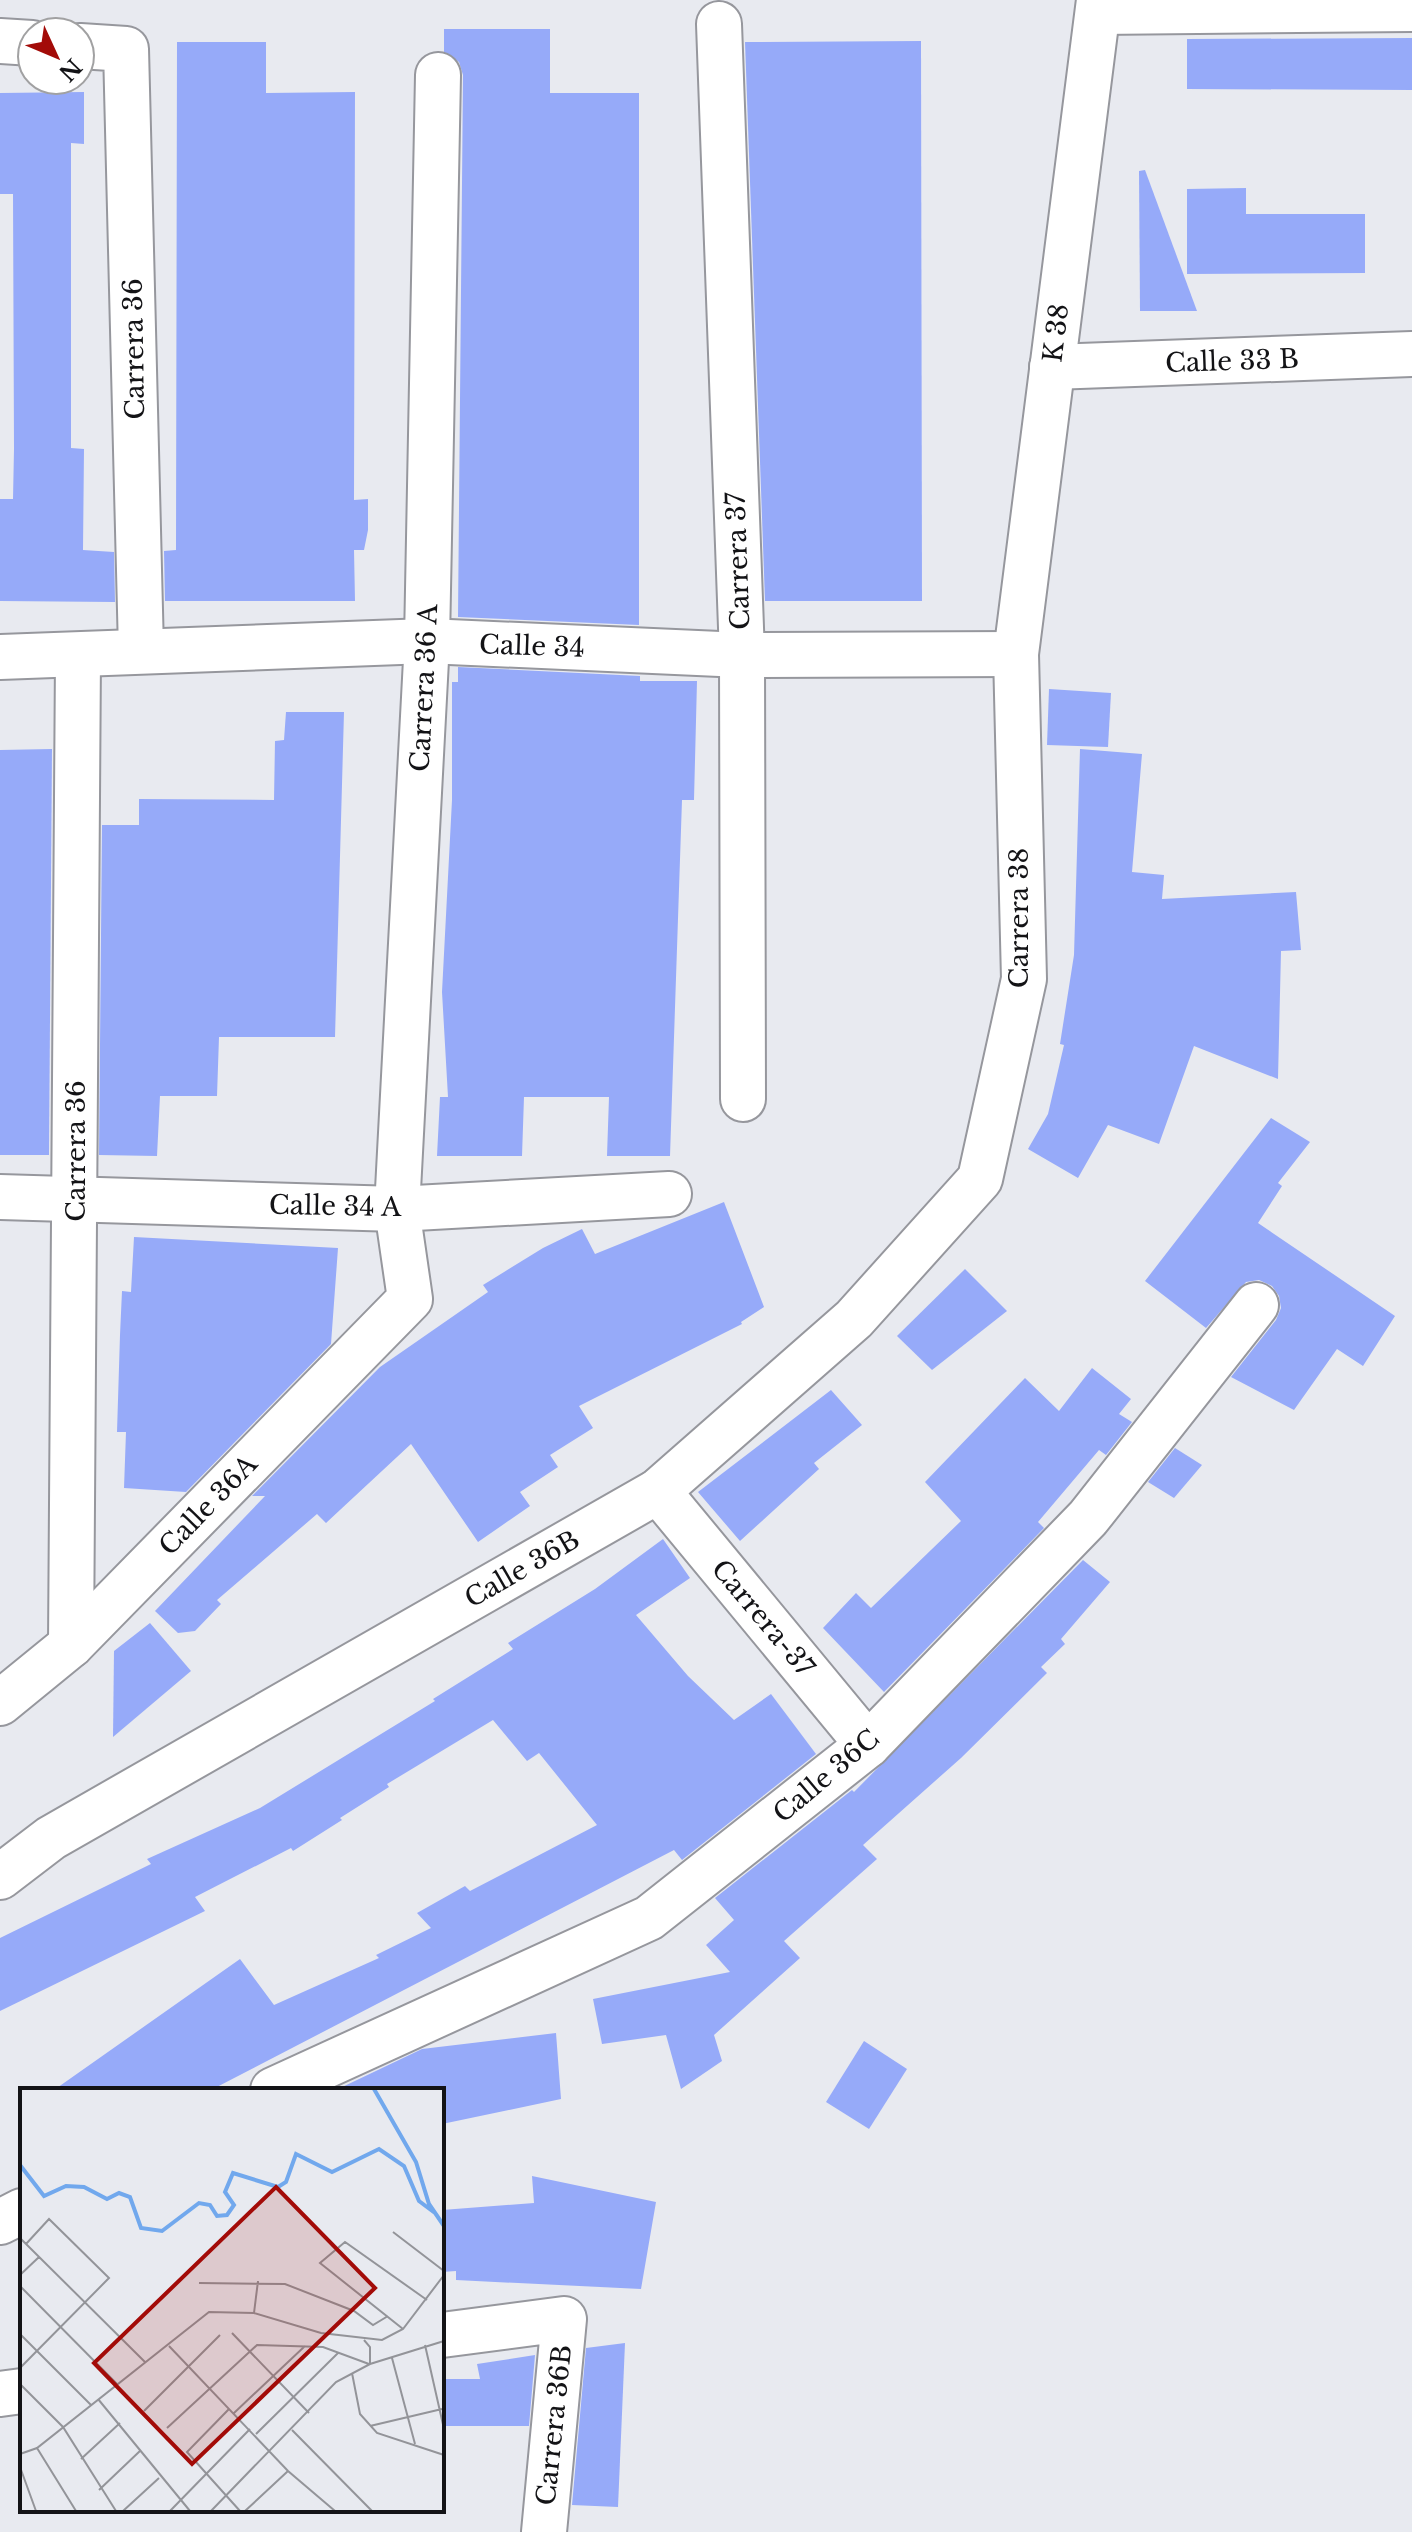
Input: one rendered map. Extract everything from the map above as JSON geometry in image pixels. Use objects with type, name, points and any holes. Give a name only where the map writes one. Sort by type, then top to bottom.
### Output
[{"type":"street","points":[[1098,6],[1412,9]]},
{"type":"street","name":"K 38","points":[[1016,654],[1098,6]]},
{"type":"street","name":"Carrera 37","points":[[719,24],[742,655],[743,1099]]},
{"type":"street","name":"Carrera 36","points":[[96,47],[126,49],[141,650]]},
{"type":"street","name":"Carrera 36 A","points":[[410,1299],[397,1209],[427,641],[438,75]]},
{"type":"street","name":"Calle 33 B","points":[[1052,367],[1412,354]]},
{"type":"street","name":"Calle 34","points":[[0,657],[427,641],[742,655],[1016,654]]},
{"type":"street","name":"Carrera 38","points":[[980,1179],[1024,979],[1016,654]]},
{"type":"street","name":"Carrera 36","points":[[71,1645],[78,656]]},
{"type":"street","name":"Calle 36B","points":[[0,1877],[51,1838],[658,1491],[854,1319],[980,1179]]},
{"type":"street","name":"Calle 34 A","points":[[0,1197],[397,1209],[669,1194]]},
{"type":"street","name":"Calle 36A","points":[[0,1703],[71,1645],[410,1299]]},
{"type":"street","name":"Calle 36C","points":[[277,2088],[649,1918],[868,1745],[1088,1518],[1256,1305]]},
{"type":"street","name":"Carrera-37","points":[[658,1491],[868,1745]]},
{"type":"street","points":[[0,2222],[20,2212]]},
{"type":"street","name":"Carrera 36B","points":[[444,2335],[564,2319],[544,2532]]},
{"type":"street","points":[[0,2394],[20,2391]]},
{"type":"building","points":[[444,29],[550,29],[550,93],[639,93],[639,625],[458,617],[463,75],[459,62],[444,52]]},
{"type":"building","points":[[1412,38],[1412,90],[1187,89],[1187,39]]},
{"type":"building","points":[[921,41],[922,601],[765,601],[745,42]]},
{"type":"building","points":[[177,42],[266,42],[266,93],[355,92],[354,500],[368,499],[368,530],[364,550],[354,550],[355,601],[165,601],[164,551],[176,550]]},
{"type":"building","points":[[0,93],[16,93],[16,96],[84,96],[84,144],[71,143],[71,448],[84,449],[83,550],[114,552],[115,602],[0,601],[0,499],[13,499],[14,449],[13,194],[0,194]]},
{"type":"building","points":[[1145,170],[1197,311],[1140,311],[1139,171]]},
{"type":"building","points":[[1246,188],[1246,214],[1365,214],[1365,273],[1187,274],[1187,189]]},
{"type":"building","points":[[458,667],[640,676],[640,681],[697,681],[694,800],[682,800],[670,1156],[607,1156],[609,1097],[524,1097],[522,1156],[437,1156],[440,1097],[448,1097],[442,992],[452,800],[452,682],[458,682]]},
{"type":"building","points":[[1049,689],[1111,693],[1108,747],[1047,745]]},
{"type":"building","points":[[286,712],[344,712],[335,1037],[219,1037],[217,1096],[160,1096],[157,1156],[99,1155],[102,825],[139,825],[139,799],[274,800],[275,741],[284,740]]},
{"type":"building","points":[[52,749],[49,1155],[0,1155],[0,750]]},
{"type":"building","points":[[1080,749],[1142,754],[1132,872],[1164,875],[1162,899],[1296,892],[1301,950],[1281,951],[1278,1079],[1194,1046],[1159,1144],[1108,1125],[1078,1178],[1028,1149],[1048,1114],[1064,1045],[1060,1044],[1074,955]]},
{"type":"building","points":[[1271,1118],[1310,1142],[1278,1183],[1282,1186],[1258,1223],[1395,1316],[1363,1366],[1337,1349],[1294,1410],[1231,1377],[1276,1320],[1281,1308],[1279,1296],[1272,1286],[1259,1280],[1246,1282],[1206,1328],[1145,1281]]},
{"type":"building","points":[[724,1202],[764,1307],[742,1324],[579,1406],[593,1428],[550,1455],[558,1467],[520,1492],[530,1506],[478,1542],[411,1444],[326,1523],[317,1514],[217,1600],[221,1604],[195,1631],[178,1633],[155,1611],[265,1496],[252,1496],[380,1367],[488,1292],[483,1285],[543,1248],[582,1229],[595,1254]]},
{"type":"building","points":[[134,1237],[338,1248],[331,1344],[186,1492],[124,1488],[126,1432],[117,1432],[120,1335],[122,1291],[131,1292]]},
{"type":"building","points":[[965,1269],[1007,1311],[932,1370],[897,1336]]},
{"type":"building","points":[[1092,1368],[1131,1399],[1119,1414],[1132,1422],[1106,1455],[1099,1450],[1038,1522],[1044,1528],[884,1692],[823,1628],[856,1593],[871,1608],[961,1521],[925,1482],[1025,1378],[1059,1411]]},
{"type":"building","points":[[831,1390],[862,1425],[814,1463],[819,1469],[740,1541],[698,1492]]},
{"type":"building","points":[[1175,1448],[1202,1465],[1174,1498],[1148,1482]]},
{"type":"building","points":[[663,1539],[690,1578],[636,1615],[688,1676],[734,1720],[771,1694],[816,1754],[682,1860],[674,1850],[215,2088],[57,2088],[240,1959],[274,2005],[379,1958],[376,1955],[431,1928],[417,1913],[465,1886],[470,1891],[597,1825],[539,1753],[527,1761],[493,1720],[387,1784],[389,1787],[293,1851],[291,1848],[195,1897],[205,1911],[0,2011],[0,1938],[151,1864],[147,1859],[260,1808],[435,1701],[433,1699],[513,1649],[508,1643],[595,1589]]},
{"type":"building","points":[[1083,1560],[1110,1582],[1061,1639],[1065,1644],[1041,1667],[1047,1673],[961,1758],[863,1845],[877,1859],[784,1941],[800,1958],[714,2035],[722,2061],[681,2089],[666,2035],[602,2044],[593,1999],[730,1972],[706,1945],[734,1920],[715,1898],[852,1790],[854,1792]]},
{"type":"building","points":[[150,1623],[191,1671],[113,1737],[114,1651]]},
{"type":"building","points":[[556,2033],[561,2099],[444,2124],[444,2088],[340,2088],[422,2049]]},
{"type":"building","points":[[864,2041],[907,2069],[869,2129],[826,2102]]},
{"type":"building","points":[[532,2176],[656,2202],[641,2289],[456,2280],[456,2271],[444,2272],[444,2210],[534,2203]]},
{"type":"building","points":[[625,2343],[618,2507],[572,2505],[586,2348]]},
{"type":"building","points":[[535,2355],[529,2426],[444,2426],[444,2379],[480,2379],[477,2364]]}]
